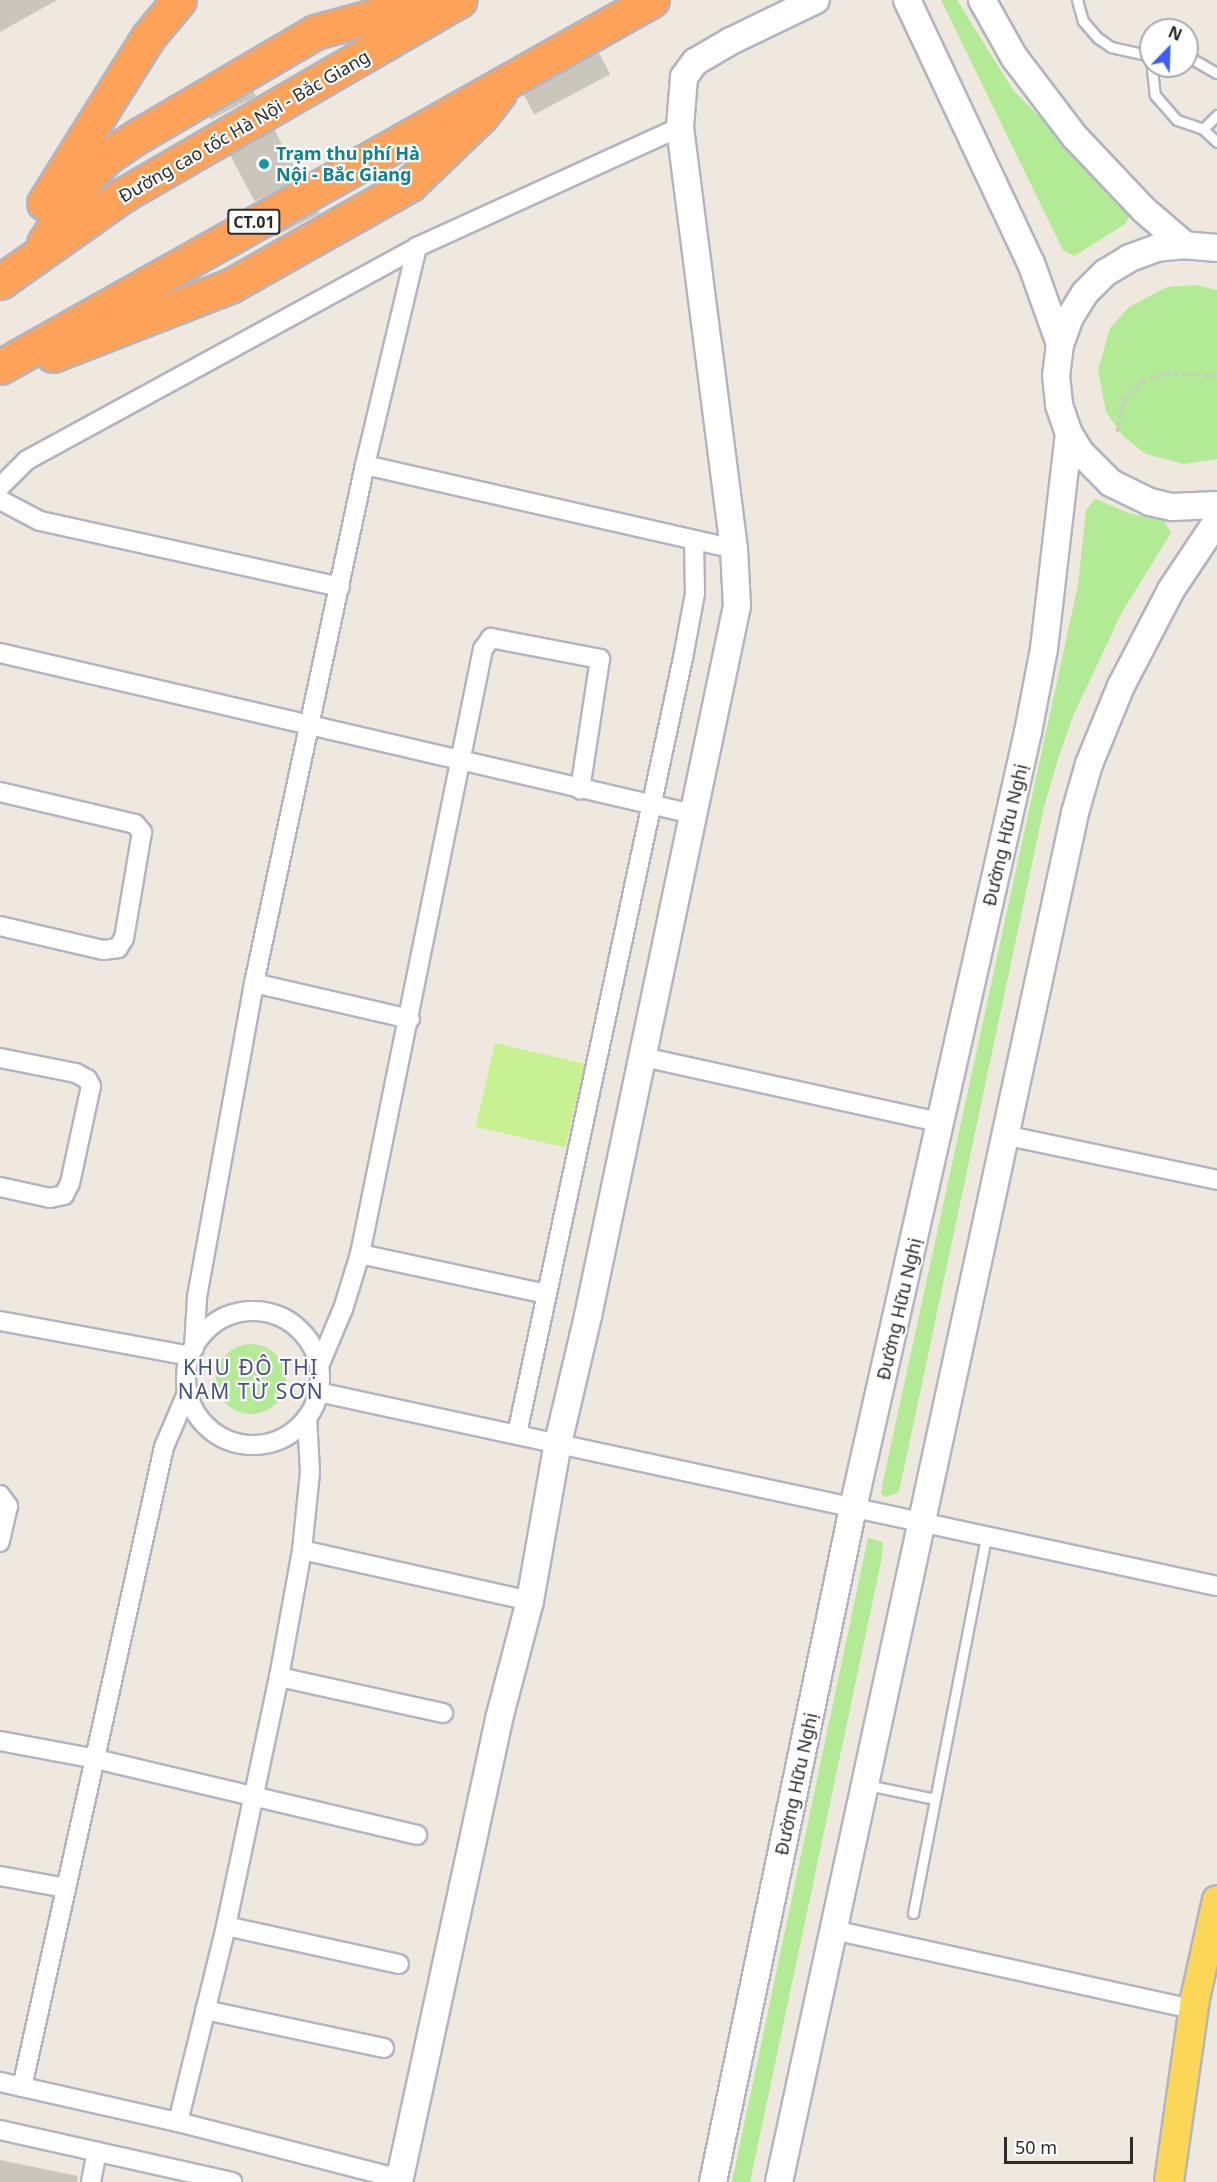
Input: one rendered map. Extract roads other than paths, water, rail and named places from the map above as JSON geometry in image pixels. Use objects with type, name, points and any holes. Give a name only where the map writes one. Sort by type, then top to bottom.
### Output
[{"type":"highway","points":[[0,267],[148,38],[179,0]]},
{"type":"highway","name":"Đường cao tốc Hà Nội - Bắc Giang","points":[[33,259],[88,176],[108,156],[138,136],[315,32],[433,0]]},
{"type":"highway","name":"Đường cao tốc Hà Nội - Bắc Giang","points":[[0,282],[123,195],[460,0]]},
{"type":"highway","name":"CT.01","points":[[0,367],[652,0]]},
{"type":"highway","name":"CT.01","points":[[0,375],[230,286],[410,184],[482,116],[509,79]]},
{"type":"main road","points":[[400,2181],[499,1719],[530,1601],[558,1443],[643,1057],[737,606],[734,549],[680,127],[684,77],[695,62],[816,0]]},
{"type":"main road","points":[[907,0],[1031,263],[1060,344]]},
{"type":"main road","points":[[982,0],[1014,57],[1075,137],[1144,210],[1185,245]]},
{"type":"main road","points":[[1217,248],[1185,245],[1143,253],[1105,273],[1077,305],[1060,344],[1056,390],[1069,434],[1095,469],[1130,494],[1172,507],[1217,505]]},
{"type":"main road","name":"Đường Hữu Nghị","points":[[713,2182],[853,1508],[943,1123],[1044,650],[1069,434]]},
{"type":"main road","points":[[779,2182],[1063,862],[1089,764],[1120,686],[1149,629],[1217,521]]},
{"type":"main road","points":[[1168,2182],[1193,2009],[1208,1979],[1217,1900]]},
{"type":"street","points":[[0,487],[27,460],[417,247],[680,127]]},
{"type":"street","points":[[22,2087],[164,1447],[188,1391],[197,1297],[254,984],[365,465],[417,247]]},
{"type":"street","points":[[365,465],[734,549]]},
{"type":"street","points":[[0,500],[40,521],[340,587]]},
{"type":"street","points":[[517,1434],[695,593],[694,540]]},
{"type":"street","points":[[178,2122],[226,1926],[279,1677],[302,1550],[310,1472],[307,1417],[318,1392],[319,1366],[343,1309],[360,1254],[463,762],[485,643],[491,638],[600,659],[601,666],[580,789]]},
{"type":"street","points":[[0,653],[693,814]]},
{"type":"street","points":[[0,792],[135,824],[142,832],[124,938],[118,948],[103,950],[0,926]]},
{"type":"street","points":[[254,984],[410,1019]]},
{"type":"street","points":[[643,1057],[943,1123]]},
{"type":"street","points":[[0,1058],[76,1073],[87,1078],[91,1086],[70,1183],[64,1195],[50,1198],[0,1187]]},
{"type":"street","points":[[1004,1135],[1217,1180]]},
{"type":"street","points":[[360,1254],[546,1294]]},
{"type":"street","points":[[192,1352],[219,1320],[237,1313],[261,1312],[296,1326],[311,1344],[319,1366]]},
{"type":"street","points":[[0,1321],[192,1352]]},
{"type":"street","points":[[188,1391],[196,1413],[212,1430],[245,1444],[280,1439],[307,1417]]},
{"type":"street","points":[[318,1392],[1217,1586]]},
{"type":"street","points":[[0,1496],[8,1506],[0,1542]]},
{"type":"street","points":[[302,1550],[530,1601]]},
{"type":"street","points":[[279,1677],[443,1713]]},
{"type":"street","points":[[0,1741],[96,1759],[252,1798],[417,1835]]},
{"type":"street","points":[[0,1876],[66,1888]]},
{"type":"street","points":[[226,1926],[399,1964]]},
{"type":"street","points":[[833,1930],[1193,2009]]},
{"type":"street","points":[[206,2010],[384,2048]]},
{"type":"street","points":[[0,2082],[178,2122],[400,2181]]},
{"type":"street","points":[[0,2130],[232,2182]]},
{"type":"street","points":[[91,2182],[97,2152]]},
{"type":"lane","points":[[1077,0],[1083,21],[1098,38],[1111,46],[1139,54]]},
{"type":"lane","points":[[1199,63],[1217,74]]},
{"type":"lane","points":[[1151,78],[1151,83],[1163,106],[1177,120],[1203,129],[1217,142]]},
{"type":"lane","points":[[1203,129],[1217,115]]},
{"type":"lane","points":[[913,1912],[986,1537]]},
{"type":"lane","points":[[865,1785],[935,1799]]},
{"type":"place","name":"Trạm thu phí Hà Nội - Bắc Giang","points":[[264,164]]},
{"type":"district","name":"KHU ĐÔ THỊ NAM TỪ SƠN","points":[[251,1379]]}]
